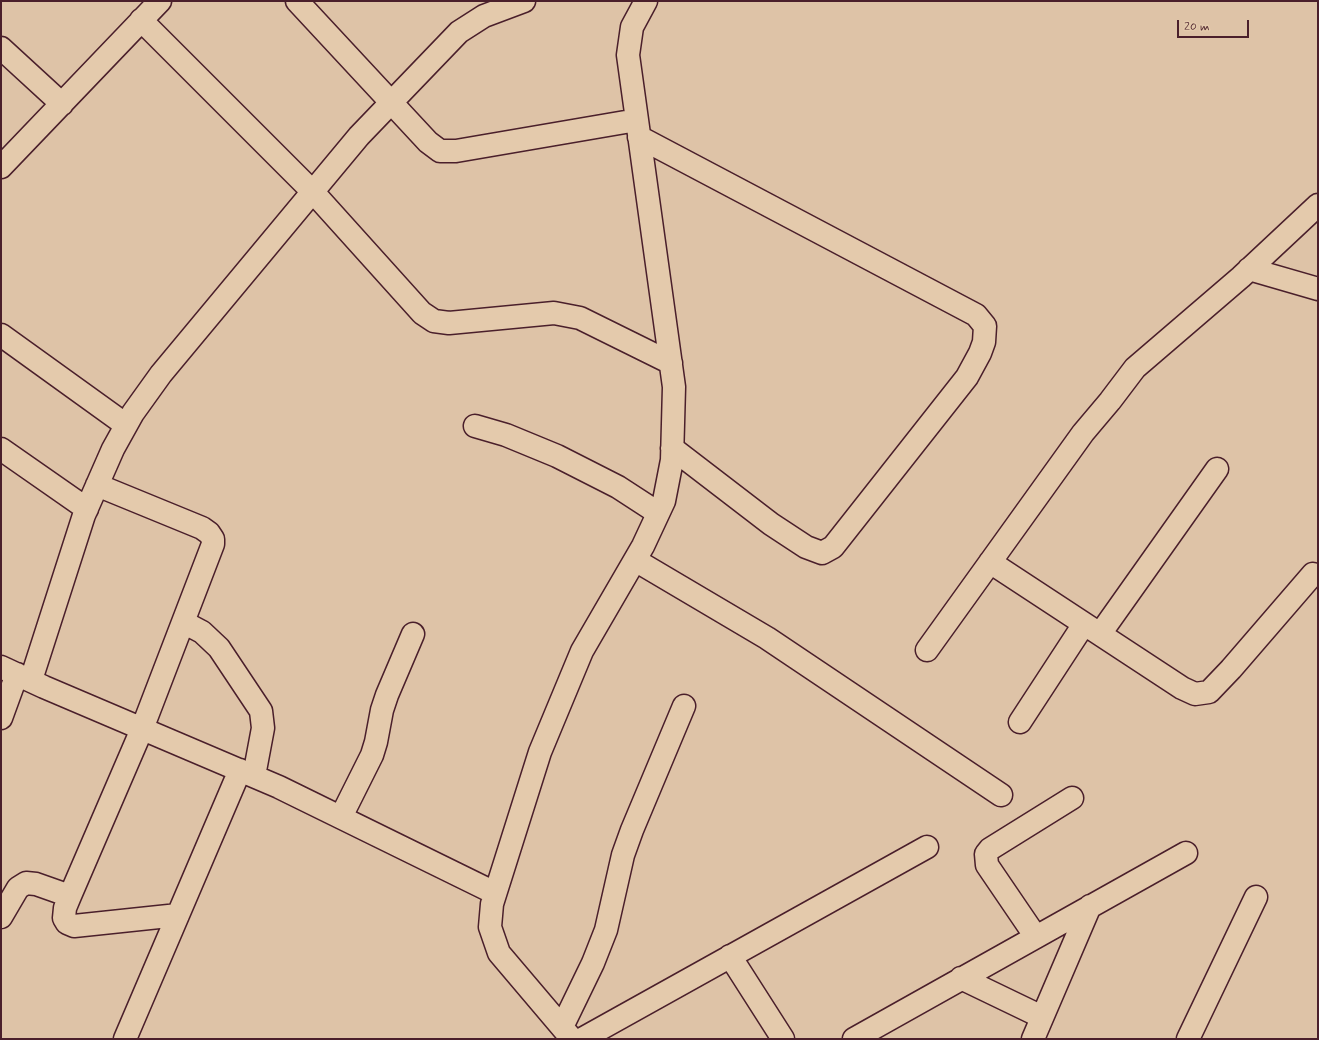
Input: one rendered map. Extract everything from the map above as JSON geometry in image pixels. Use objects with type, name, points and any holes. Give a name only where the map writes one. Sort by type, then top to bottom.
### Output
[{"type":"street","points":[[1,167],[160,1]]},
{"type":"street","points":[[297,1],[428,142],[440,151],[456,151],[638,128],[976,315],[985,326],[984,342],[980,353],[967,377],[833,548],[822,553],[806,547],[771,524],[672,448]]},
{"type":"street","points":[[1,718],[16,674],[113,449],[133,413],[161,374],[359,136],[459,32],[484,16],[524,1]]},
{"type":"street","points":[[646,1],[632,27],[628,55],[674,387],[672,460],[664,501],[643,546],[582,651],[540,752],[495,893],[492,904],[490,927],[499,953],[567,1033],[606,930],[623,855],[684,706]]},
{"type":"street","points":[[142,20],[313,192],[422,312],[434,321],[449,323],[554,312],[580,318],[671,363]]},
{"type":"street","points":[[1,48],[62,104]]},
{"type":"street","points":[[927,650],[1083,433],[1135,368],[1250,269],[1318,205]]},
{"type":"street","points":[[1250,269],[1318,289]]},
{"type":"street","points":[[4,344],[126,425]]},
{"type":"street","points":[[475,426],[506,435],[557,456],[618,488],[658,513]]},
{"type":"street","points":[[1,449],[87,508]]},
{"type":"street","points":[[1020,722],[1217,469]]},
{"type":"street","points":[[97,485],[209,533],[213,539],[213,544],[142,729],[65,908],[64,918],[67,923],[74,926],[178,915]]},
{"type":"street","points":[[635,560],[767,638],[1001,795]]},
{"type":"street","points":[[990,562],[1182,688],[1195,694],[1209,692],[1231,669],[1312,574]]},
{"type":"street","points":[[125,1039],[178,915],[247,773],[263,728],[261,711],[219,648],[202,632],[183,622]]},
{"type":"street","points":[[341,817],[372,755],[382,710],[387,695],[413,634]]},
{"type":"street","points":[[16,674],[247,773],[341,817],[495,893]]},
{"type":"street","points":[[1036,936],[987,865],[986,854],[990,849],[1072,798]]},
{"type":"street","points":[[582,1039],[927,846]]},
{"type":"street","points":[[854,1039],[1186,853]]},
{"type":"street","points":[[1,917],[18,888],[26,883],[36,884],[70,896]]},
{"type":"street","points":[[1188,1039],[1256,897]]},
{"type":"street","points":[[1032,1039],[1090,906]]},
{"type":"street","points":[[730,956],[783,1039]]},
{"type":"street","points":[[961,978],[1042,1017]]}]
